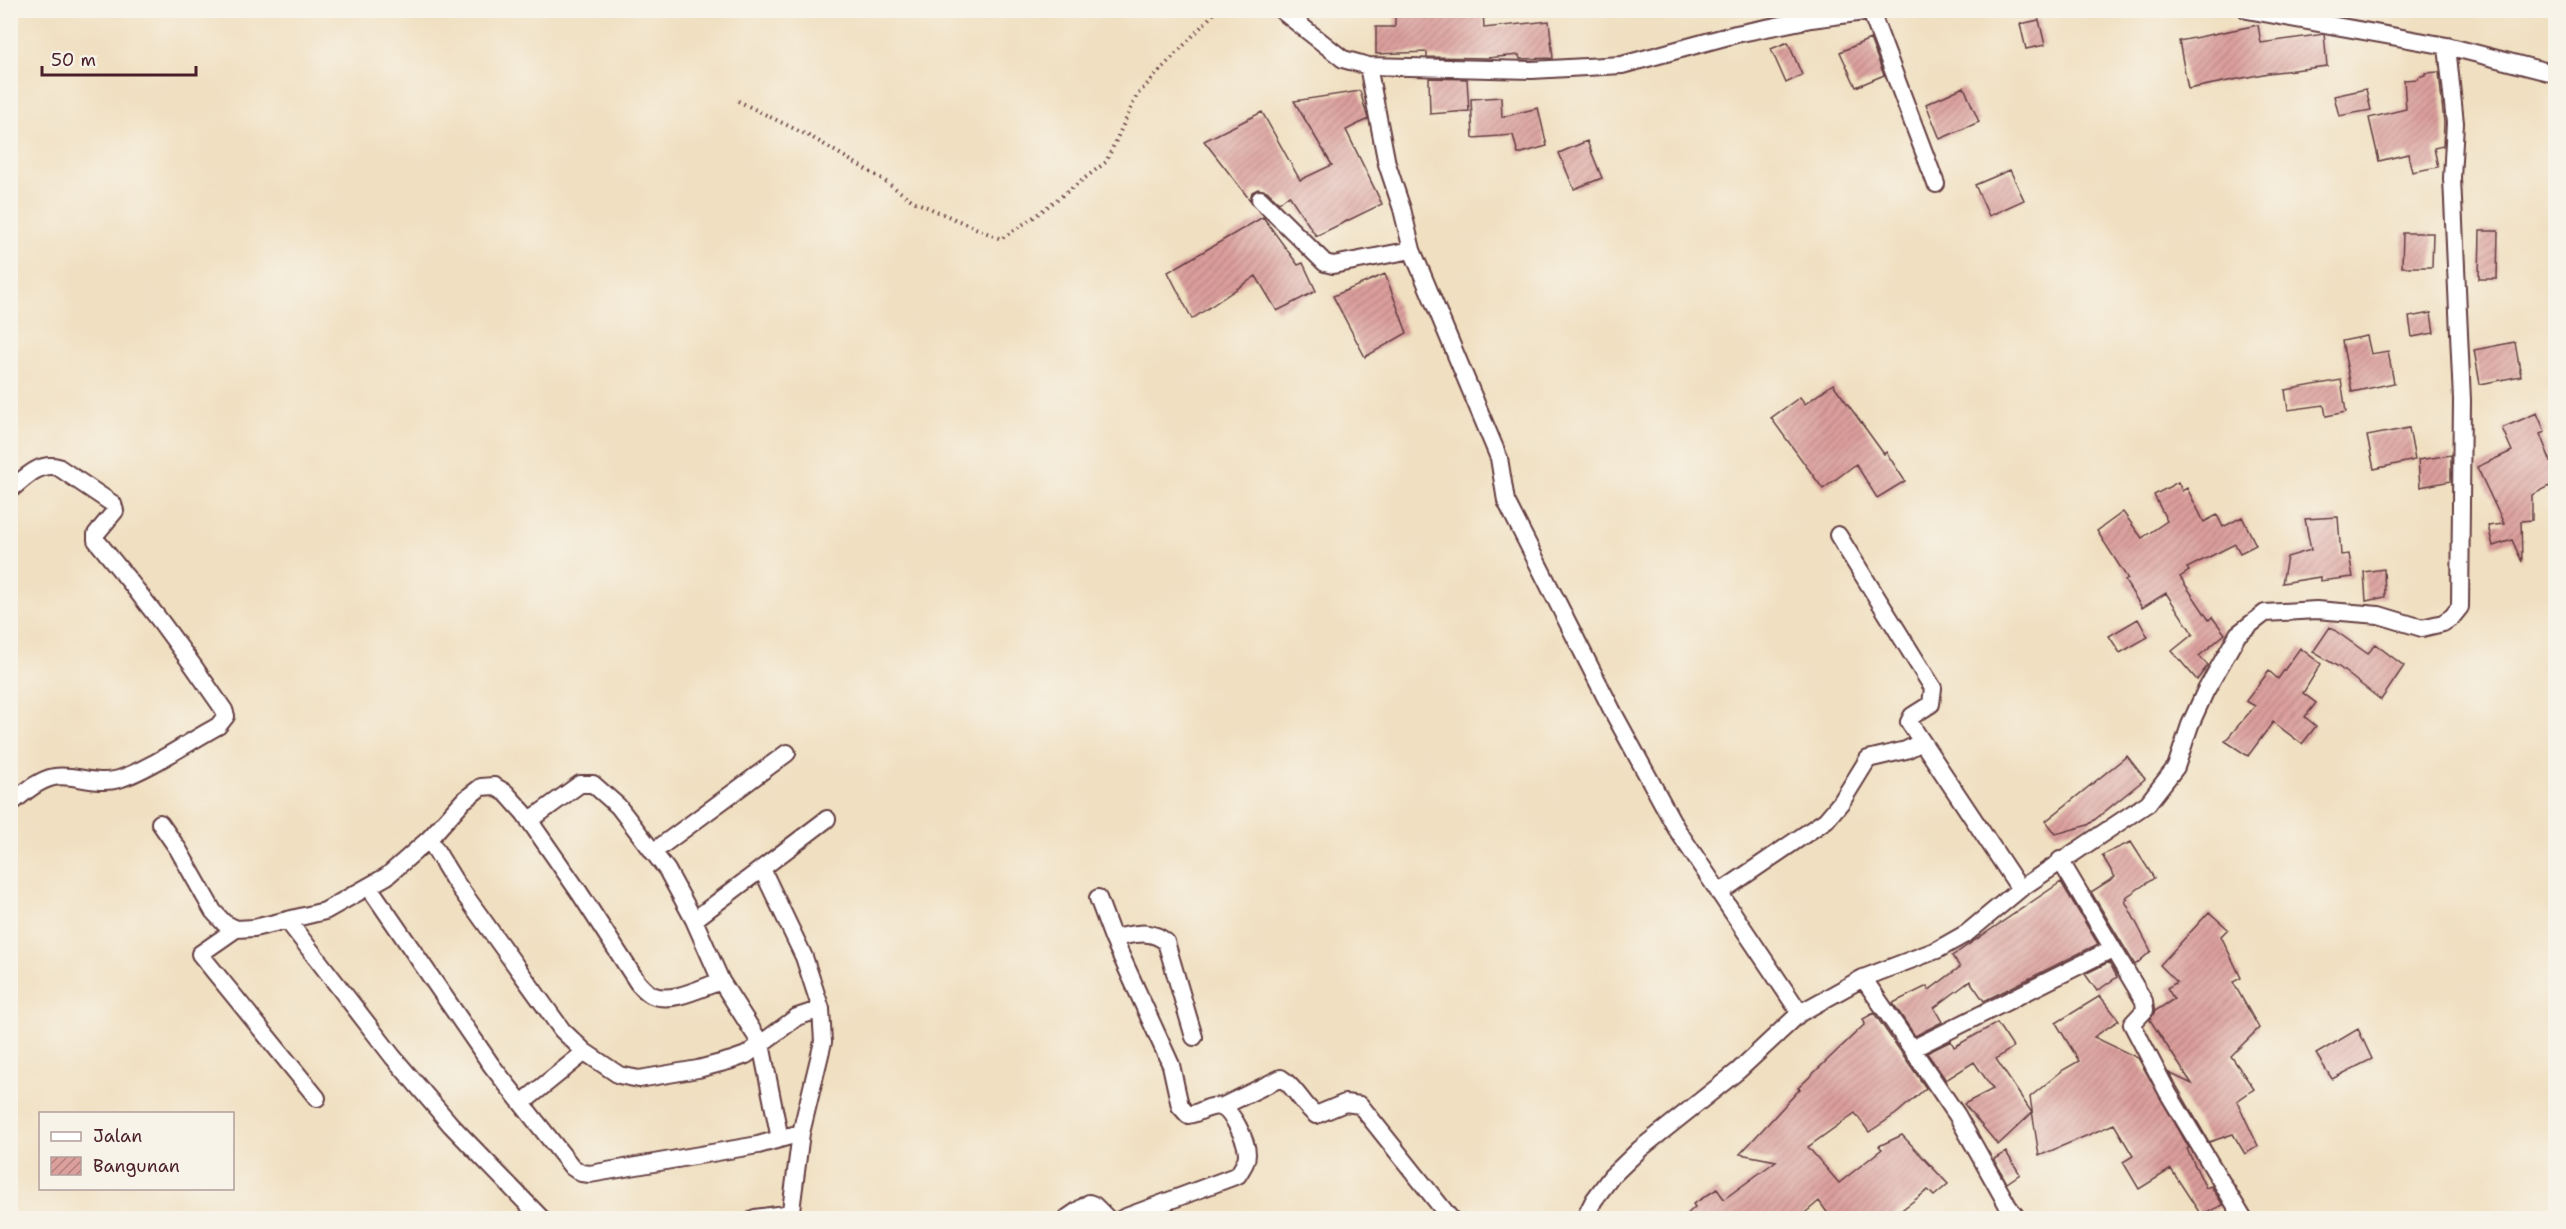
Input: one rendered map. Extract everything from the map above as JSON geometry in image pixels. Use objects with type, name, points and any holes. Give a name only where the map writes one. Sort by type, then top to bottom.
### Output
[{"type":"street","points":[[1281,10],[1343,59],[1368,66],[1532,70],[1622,65],[1747,32],[1811,19],[1875,11],[1936,184]]},
{"type":"street","points":[[2247,10],[2447,46],[2556,74]]},
{"type":"street","points":[[1585,1218],[1593,1200],[1626,1163],[1738,1071],[1800,1013],[1863,978],[1937,950],[1966,933],[2020,889],[2148,803],[2176,767],[2190,725],[2205,692],[2238,634],[2265,613],[2316,610],[2379,615],[2422,628],[2443,623],[2460,607],[2462,400],[2452,178],[2455,123],[2447,46]]},
{"type":"street","points":[[1368,66],[1387,164],[1402,209],[1412,250],[1499,458],[1506,501],[1614,714],[1676,828],[1800,1013]]},
{"type":"street","points":[[1260,199],[1325,263],[1333,265],[1412,250]]},
{"type":"street","points":[[10,490],[39,467],[51,465],[58,467],[113,504],[115,511],[96,534],[96,540],[139,590],[178,642],[226,716],[218,726],[119,779],[94,781],[54,777],[34,787],[10,804]]},
{"type":"street","points":[[1838,535],[1933,688],[1931,704],[1909,719],[2020,889]]},
{"type":"street","points":[[1719,893],[1826,820],[1842,801],[1868,759],[1906,750],[1922,742]]},
{"type":"street","points":[[653,852],[787,753]]},
{"type":"street","points":[[529,821],[580,784],[593,784],[618,806],[667,870],[694,920],[721,981],[760,1044],[780,1139]]},
{"type":"street","points":[[160,824],[178,849],[213,911],[224,923],[236,928],[254,928],[325,911],[369,887],[387,876],[429,839],[464,801],[481,787],[494,786],[506,794],[529,821],[638,983],[651,995],[664,998],[675,996],[721,981]]},
{"type":"street","points":[[694,920],[827,819]]},
{"type":"street","points":[[429,839],[454,880],[562,1030],[585,1052],[619,1075],[639,1079],[698,1069],[732,1060],[746,1054],[797,1017],[821,1009]]},
{"type":"street","points":[[2061,860],[2144,1001],[2145,1010],[2132,1024],[2168,1093],[2243,1218]]},
{"type":"street","points":[[755,1218],[790,1216],[801,1133],[823,1042],[821,1009],[804,957],[762,868]]},
{"type":"street","points":[[369,887],[486,1057],[572,1167],[581,1173],[590,1174],[758,1145],[801,1133]]},
{"type":"street","points":[[1098,898],[1113,938],[1172,1065],[1177,1097],[1184,1112],[1193,1115],[1216,1106],[1221,1107],[1281,1078],[1288,1082],[1308,1109],[1316,1114],[1322,1114],[1345,1103],[1360,1105],[1450,1218]]},
{"type":"street","points":[[287,920],[358,1013],[451,1125],[541,1218]]},
{"type":"street","points":[[236,928],[200,954],[317,1098]]},
{"type":"street","points":[[1113,938],[1147,933],[1157,934],[1166,942],[1194,1037]]},
{"type":"street","points":[[1912,1049],[2112,949]]},
{"type":"street","points":[[1863,978],[1958,1115],[2008,1206],[2017,1218]]},
{"type":"street","points":[[522,1103],[585,1052]]},
{"type":"street","points":[[1123,1218],[1238,1175],[1245,1163],[1247,1152],[1234,1119],[1221,1107]]},
{"type":"street","points":[[1067,1218],[1089,1203],[1107,1218]]},
{"type":"path","points":[[738,101],[813,138],[882,179],[913,201],[1001,239],[1106,162],[1137,95],[1216,10]]},
{"type":"building","points":[[1395,10],[1483,10],[1484,28],[1549,21],[1553,58],[1520,59],[1519,55],[1487,58],[1427,57],[1427,52],[1376,54],[1376,27],[1395,27]]},
{"type":"building","points":[[2039,20],[2045,45],[2026,49],[2020,24]]},
{"type":"building","points":[[2258,25],[2261,43],[2324,34],[2327,66],[2268,73],[2188,89],[2179,41]]},
{"type":"building","points":[[1870,39],[1884,75],[1856,87],[1840,52]]},
{"type":"building","points":[[1788,42],[1802,75],[1786,83],[1771,49]]},
{"type":"building","points":[[2439,72],[2444,123],[2443,146],[2434,148],[2438,167],[2412,172],[2408,154],[2379,161],[2369,118],[2406,109],[2404,80],[2418,79],[2425,73]]},
{"type":"building","points":[[1429,78],[1467,79],[1469,111],[1430,114]]},
{"type":"building","points":[[1964,87],[1979,122],[1940,139],[1926,104]]},
{"type":"building","points":[[2366,89],[2371,110],[2339,116],[2334,96]]},
{"type":"building","points":[[1360,91],[1368,119],[1346,130],[1382,204],[1316,236],[1289,195],[1279,203],[1267,191],[1258,189],[1252,192],[1250,200],[1204,141],[1262,112],[1300,180],[1332,165],[1294,101]]},
{"type":"building","points":[[1501,97],[1502,117],[1538,108],[1547,146],[1518,154],[1513,135],[1473,138],[1471,99]]},
{"type":"building","points":[[1587,141],[1602,178],[1574,189],[1559,153]]},
{"type":"building","points":[[2010,170],[2024,200],[1989,216],[1975,185]]},
{"type":"building","points":[[1263,217],[1298,265],[1303,263],[1316,291],[1277,311],[1256,276],[1192,319],[1168,272]]},
{"type":"building","points":[[2480,231],[2498,231],[2497,279],[2479,279]]},
{"type":"building","points":[[2403,233],[2433,233],[2432,267],[2402,267]]},
{"type":"building","points":[[1385,274],[1407,333],[1365,357],[1333,296]]},
{"type":"building","points":[[2431,313],[2434,333],[2412,337],[2409,317]]},
{"type":"building","points":[[2367,336],[2371,354],[2388,351],[2394,383],[2352,392],[2342,341]]},
{"type":"building","points":[[2515,342],[2521,376],[2480,384],[2474,350]]},
{"type":"building","points":[[2341,380],[2346,412],[2326,416],[2324,405],[2288,410],[2285,390]]},
{"type":"building","points":[[1833,384],[1884,454],[1886,452],[1905,481],[1877,498],[1856,464],[1823,489],[1771,418],[1800,397],[1805,404]]},
{"type":"building","points":[[2537,413],[2545,432],[2540,434],[2556,475],[2556,483],[2532,495],[2532,520],[2521,521],[2522,562],[2512,540],[2493,546],[2488,526],[2504,524],[2477,467],[2512,451],[2502,428]]},
{"type":"building","points":[[2409,428],[2415,460],[2374,469],[2367,436]]},
{"type":"building","points":[[2451,455],[2451,481],[2420,487],[2418,460]]},
{"type":"building","points":[[2178,482],[2182,491],[2187,488],[2204,522],[2217,515],[2223,527],[2242,517],[2256,545],[2240,553],[2235,544],[2187,568],[2189,571],[2180,577],[2209,620],[2212,617],[2225,634],[2199,656],[2208,665],[2197,680],[2172,651],[2193,634],[2166,593],[2142,608],[2125,581],[2128,579],[2097,531],[2123,512],[2142,538],[2167,521],[2154,495]]},
{"type":"building","points":[[2338,517],[2341,555],[2349,554],[2353,577],[2320,581],[2320,577],[2282,583],[2287,557],[2311,550],[2305,519]]},
{"type":"building","points":[[2384,569],[2385,597],[2366,601],[2364,572]]},
{"type":"building","points":[[2138,619],[2148,637],[2120,653],[2109,636]]},
{"type":"building","points":[[2330,627],[2368,654],[2375,644],[2404,666],[2381,700],[2339,667],[2313,652]]},
{"type":"building","points":[[2300,648],[2321,664],[2303,693],[2316,703],[2305,717],[2316,726],[2302,744],[2273,722],[2248,756],[2225,741],[2255,706],[2246,701],[2269,671],[2278,679]]},
{"type":"building","points":[[2127,756],[2145,779],[2088,825],[2056,834],[2046,821]]},
{"type":"building","points":[[2131,842],[2154,878],[2126,897],[2128,899],[2125,901],[2151,951],[2135,965],[2091,892],[2115,877],[2102,855]]},
{"type":"building","points":[[2061,882],[2098,944],[1984,1001],[1970,981],[1934,1008],[1942,1022],[1915,1036],[1893,1003],[1927,986],[1929,990],[1960,967],[1952,956]]},
{"type":"building","points":[[2209,912],[2228,929],[2221,936],[2241,978],[2233,982],[2259,1028],[2231,1056],[2254,1089],[2237,1101],[2258,1146],[2245,1154],[2233,1134],[2209,1142],[2169,1073],[2192,1084],[2150,1020],[2155,1011],[2174,999],[2167,988],[2177,982],[2160,965]]},
{"type":"building","points":[[2109,962],[2117,977],[2097,991],[2085,974]]},
{"type":"building","points":[[2100,996],[2119,1020],[2094,1037],[2138,1058],[2189,1148],[2187,1149],[2206,1188],[2211,1186],[2223,1205],[2201,1215],[2171,1169],[2139,1189],[2123,1162],[2133,1156],[2114,1124],[2039,1156],[2030,1097],[2063,1070],[2079,1061],[2056,1023]]},
{"type":"building","points":[[1874,1013],[1926,1088],[1896,1114],[1869,1132],[1855,1113],[1808,1147],[1839,1183],[1882,1149],[1879,1146],[1902,1135],[1948,1184],[1934,1196],[1928,1190],[1891,1218],[1831,1218],[1819,1201],[1799,1218],[1683,1218],[1695,1207],[1693,1204],[1717,1189],[1724,1199],[1776,1161],[1740,1154],[1800,1089],[1798,1088],[1865,1024],[1863,1019]]},
{"type":"building","points":[[1997,1023],[2013,1047],[1996,1059],[2032,1113],[1998,1145],[1964,1104],[1993,1089],[1974,1062],[1946,1080],[1927,1053],[1951,1041],[1954,1047]]},
{"type":"building","points":[[2358,1029],[2372,1059],[2332,1079],[2316,1054]]},
{"type":"building","points":[[2006,1152],[2020,1174],[2007,1183],[1994,1159]]}]
